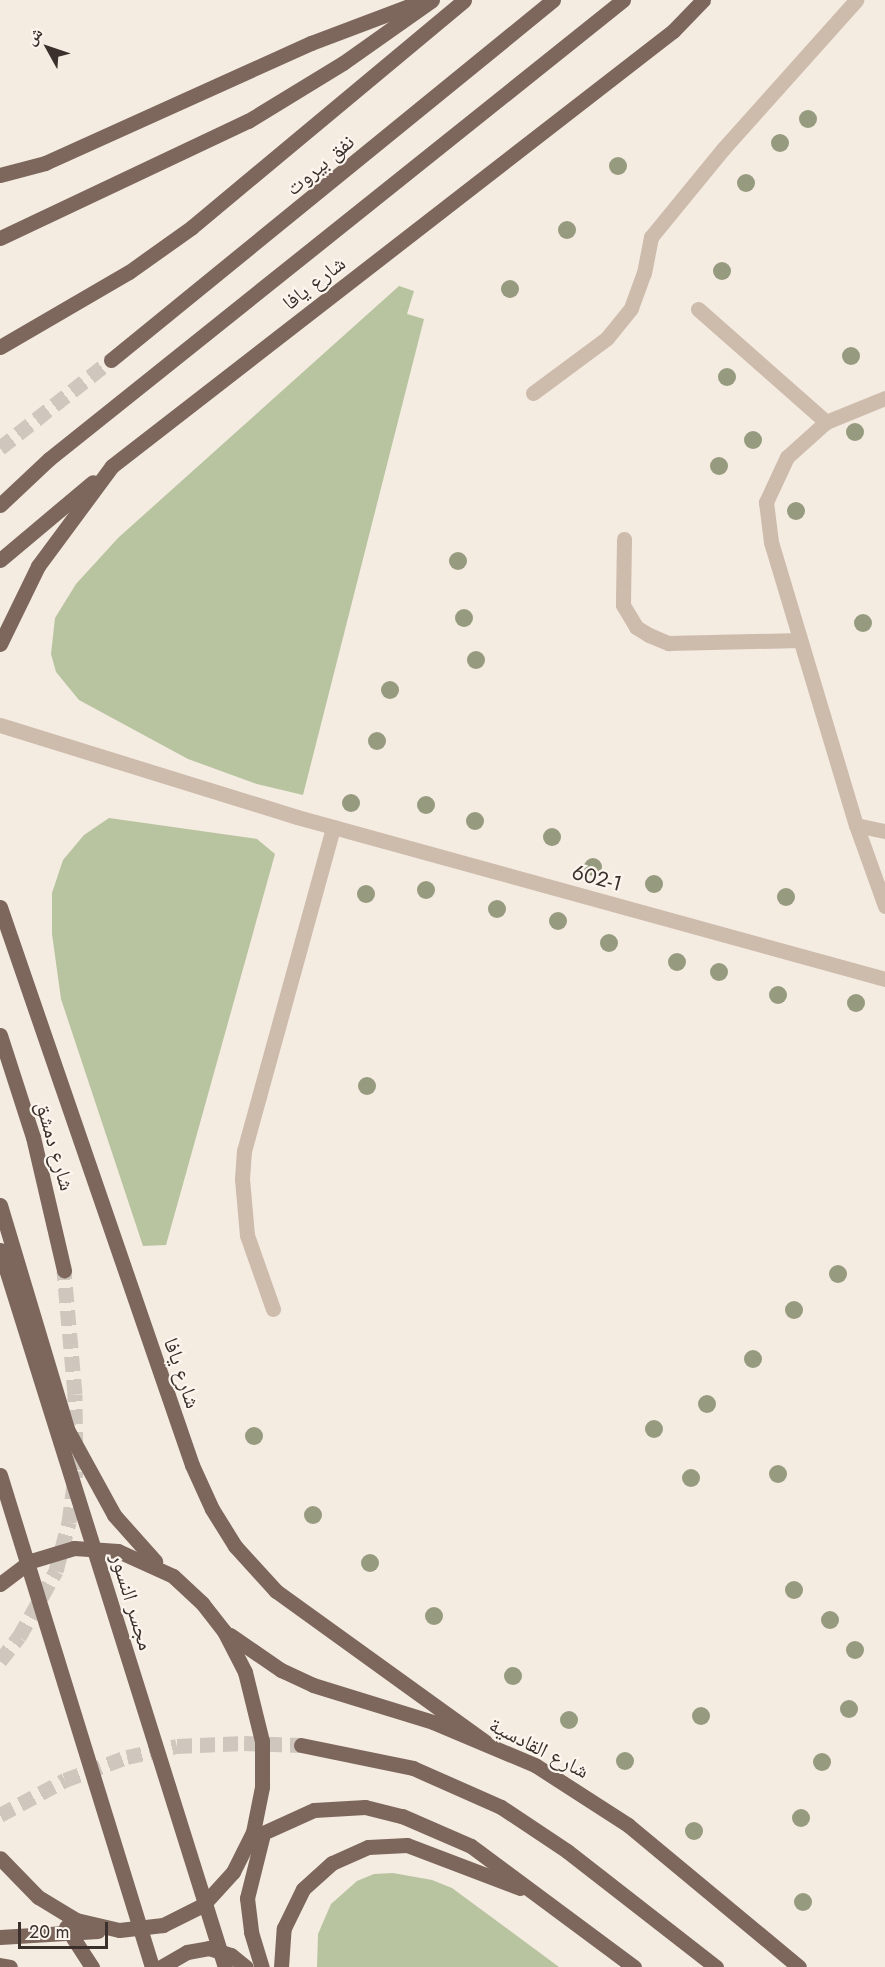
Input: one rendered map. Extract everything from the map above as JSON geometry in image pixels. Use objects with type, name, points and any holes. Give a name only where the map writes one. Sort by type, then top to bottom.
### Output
[{"type":"main road","points":[[0,175],[45,163],[311,43],[425,0]]},
{"type":"main road","points":[[0,238],[248,121],[343,63],[432,0]]},
{"type":"main road","points":[[0,346],[129,272],[192,227],[464,0]]},
{"type":"main road","name":"نفق بيروت","points":[[111,360],[553,0]]},
{"type":"main road","points":[[0,505],[49,459],[624,0]]},
{"type":"main road","name":"شارع يافا","points":[[0,644],[11,614],[38,566],[112,466],[673,31],[704,0]]},
{"type":"main road","points":[[0,560],[112,466]]},
{"type":"main road","name":"شارع يافا","points":[[0,907],[192,1465],[212,1509],[235,1546],[276,1591],[485,1742]]},
{"type":"main road","name":"شارع دمشق","points":[[0,1035],[33,1137],[64,1270]]},
{"type":"main road","points":[[0,1205],[67,1429],[114,1515],[135,1541],[202,1603],[224,1630],[253,1694],[262,1741],[263,1833],[247,1898],[251,1932],[262,1967]]},
{"type":"main road","name":"مجسر النسور","points":[[0,1250],[225,1967]]},
{"type":"main road","points":[[0,1475],[152,1967]]},
{"type":"main road","points":[[0,1578],[31,1561],[74,1548],[96,1548],[140,1558],[173,1576]]},
{"type":"main road","points":[[0,1584],[31,1561]]},
{"type":"main road","name":"شارع القادسية","points":[[224,1630],[281,1670],[313,1685],[485,1742],[535,1766],[628,1825],[799,1967]]},
{"type":"main road","points":[[301,1745],[413,1768],[501,1807],[567,1851],[716,1967]]},
{"type":"main road","points":[[245,1852],[262,1787]]},
{"type":"main road","points":[[0,1937],[163,1925],[184,1916],[220,1890],[245,1852],[263,1833],[314,1810],[365,1807],[402,1816],[471,1846],[634,1967]]},
{"type":"main road","points":[[280,1967],[284,1928],[303,1889],[332,1863],[368,1847],[407,1845],[533,1894]]},
{"type":"main road","points":[[0,1858],[70,1932],[92,1967]]},
{"type":"main road","points":[[38,1897],[76,1920],[119,1930]]},
{"type":"main road","points":[[160,1967],[187,1952],[209,1948],[231,1955],[246,1967]]},
{"type":"main road","points":[[0,1965],[10,1967]]},
{"type":"lane","points":[[533,393],[607,338],[631,308],[645,273],[651,237],[723,149],[856,0]]},
{"type":"lane","points":[[698,309],[826,422]]},
{"type":"lane","points":[[885,398],[826,422],[787,457],[765,502],[771,542],[800,640],[856,825],[885,906]]},
{"type":"lane","points":[[624,539],[622,605],[636,627],[649,635],[668,643],[800,640]]},
{"type":"lane","name":"602-1","points":[[0,725],[297,817],[885,980]]},
{"type":"lane","points":[[856,825],[885,831]]},
{"type":"lane","points":[[273,1309],[247,1235],[242,1179],[244,1151],[333,827]]},
{"type":"green space","points":[[399,286],[414,291],[407,314],[424,319],[303,795],[257,784],[188,759],[79,700],[56,672],[51,654],[55,618],[76,584],[118,538]]},
{"type":"green space","points":[[109,818],[257,839],[275,854],[166,1245],[143,1246],[61,999],[52,934],[52,893],[63,860],[84,835]]},
{"type":"green space","points":[[393,1873],[432,1880],[452,1888],[559,1967],[317,1967],[318,1934],[331,1904],[357,1881],[374,1874]]},
{"type":"tunnel","points":[[0,448],[111,360]]},
{"type":"tunnel","points":[[0,1661],[19,1637],[56,1571],[69,1522],[76,1470],[75,1394],[64,1270]]},
{"type":"tunnel","points":[[0,1815],[65,1780],[127,1757],[177,1746],[244,1743],[301,1745]]}]
